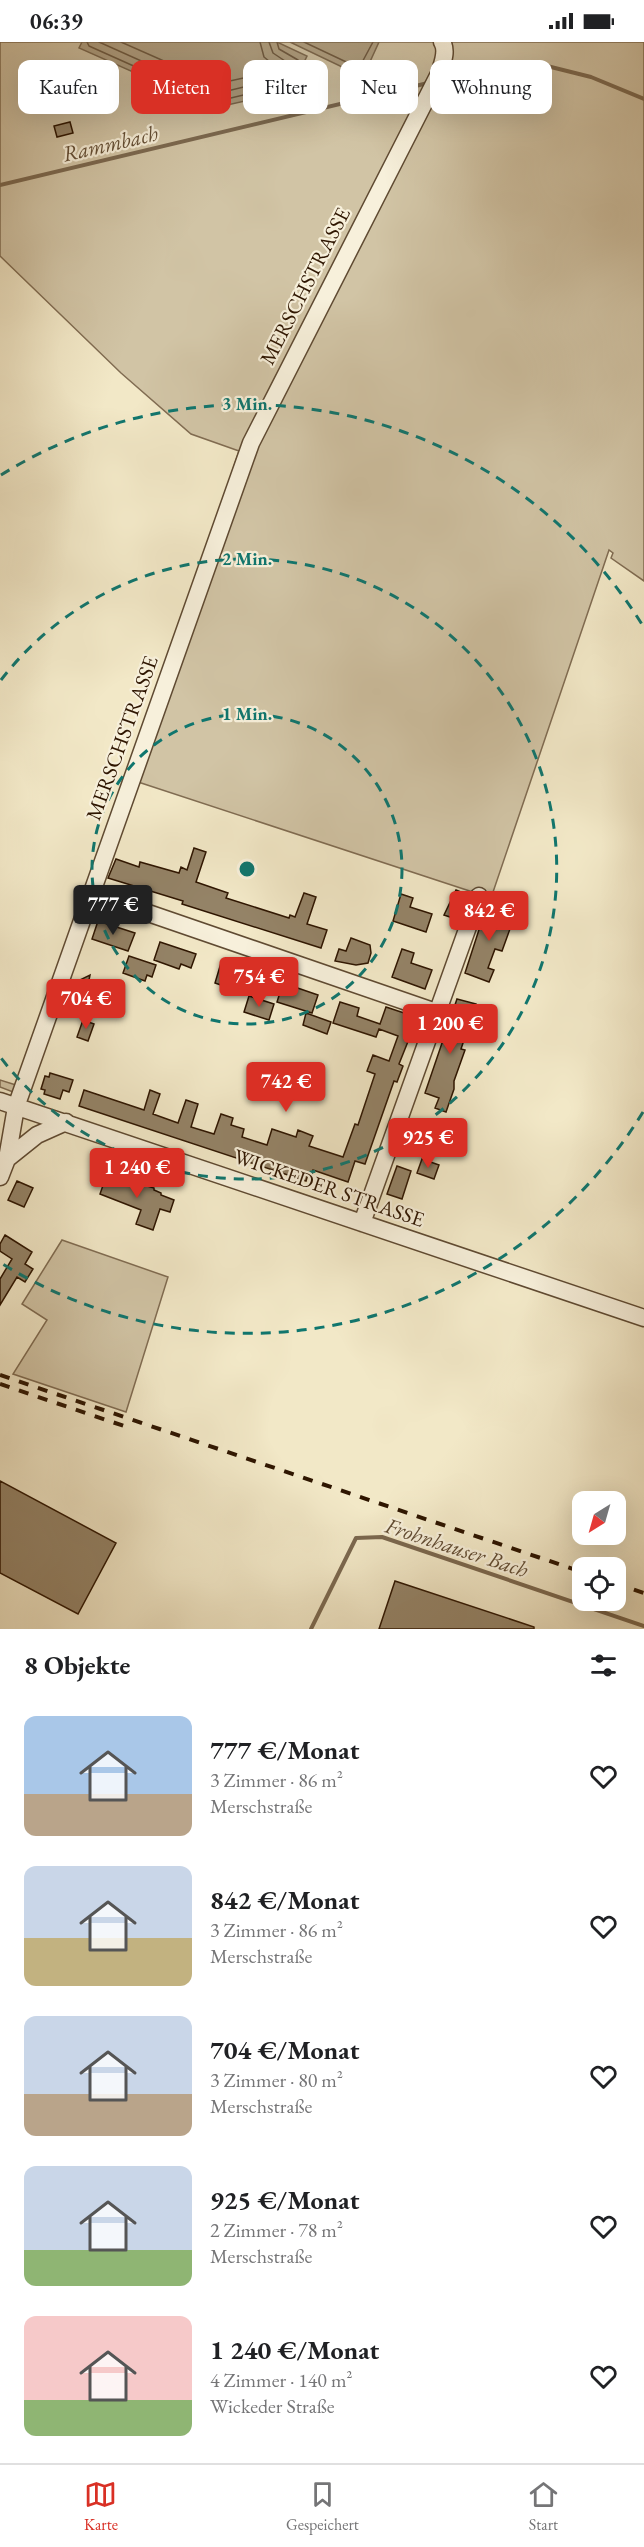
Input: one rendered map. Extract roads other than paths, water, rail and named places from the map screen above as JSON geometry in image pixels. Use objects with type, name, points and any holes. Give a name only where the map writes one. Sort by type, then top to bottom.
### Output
[{"type":"street","name":"MERSCHSTRASSE","points":[[0,1177],[7,1159],[16,1107],[251,443],[439,74],[444,60],[442,42]]},
{"type":"street","points":[[90,894],[436,1012]]},
{"type":"street","points":[[362,1223],[478,896]]},
{"type":"street","name":"WICKEDER STRASSE","points":[[0,1101],[644,1318]]},
{"type":"street","points":[[7,1159],[37,1135],[66,1122]]},
{"type":"water","points":[[82,42],[277,42],[307,56],[305,60],[243,60],[243,102],[231,104],[231,60],[131,60],[131,71],[119,66],[119,60],[106,60],[79,48]]},
{"type":"water","points":[[290,42],[379,42],[371,60],[340,60],[340,66]]},
{"type":"waterway","name":"Rammbach","points":[[552,67],[591,77],[644,99]]},
{"type":"waterway","name":"Rammbach","points":[[0,185],[428,83]]},
{"type":"waterway","name":"Frohnhauser Bach","points":[[311,1629],[356,1538],[382,1537],[644,1626]]},
{"type":"railway","points":[[0,1375],[572,1569]]},
{"type":"railway","points":[[0,1384],[127,1427]]},
{"type":"railway","points":[[626,1587],[644,1593]]}]
